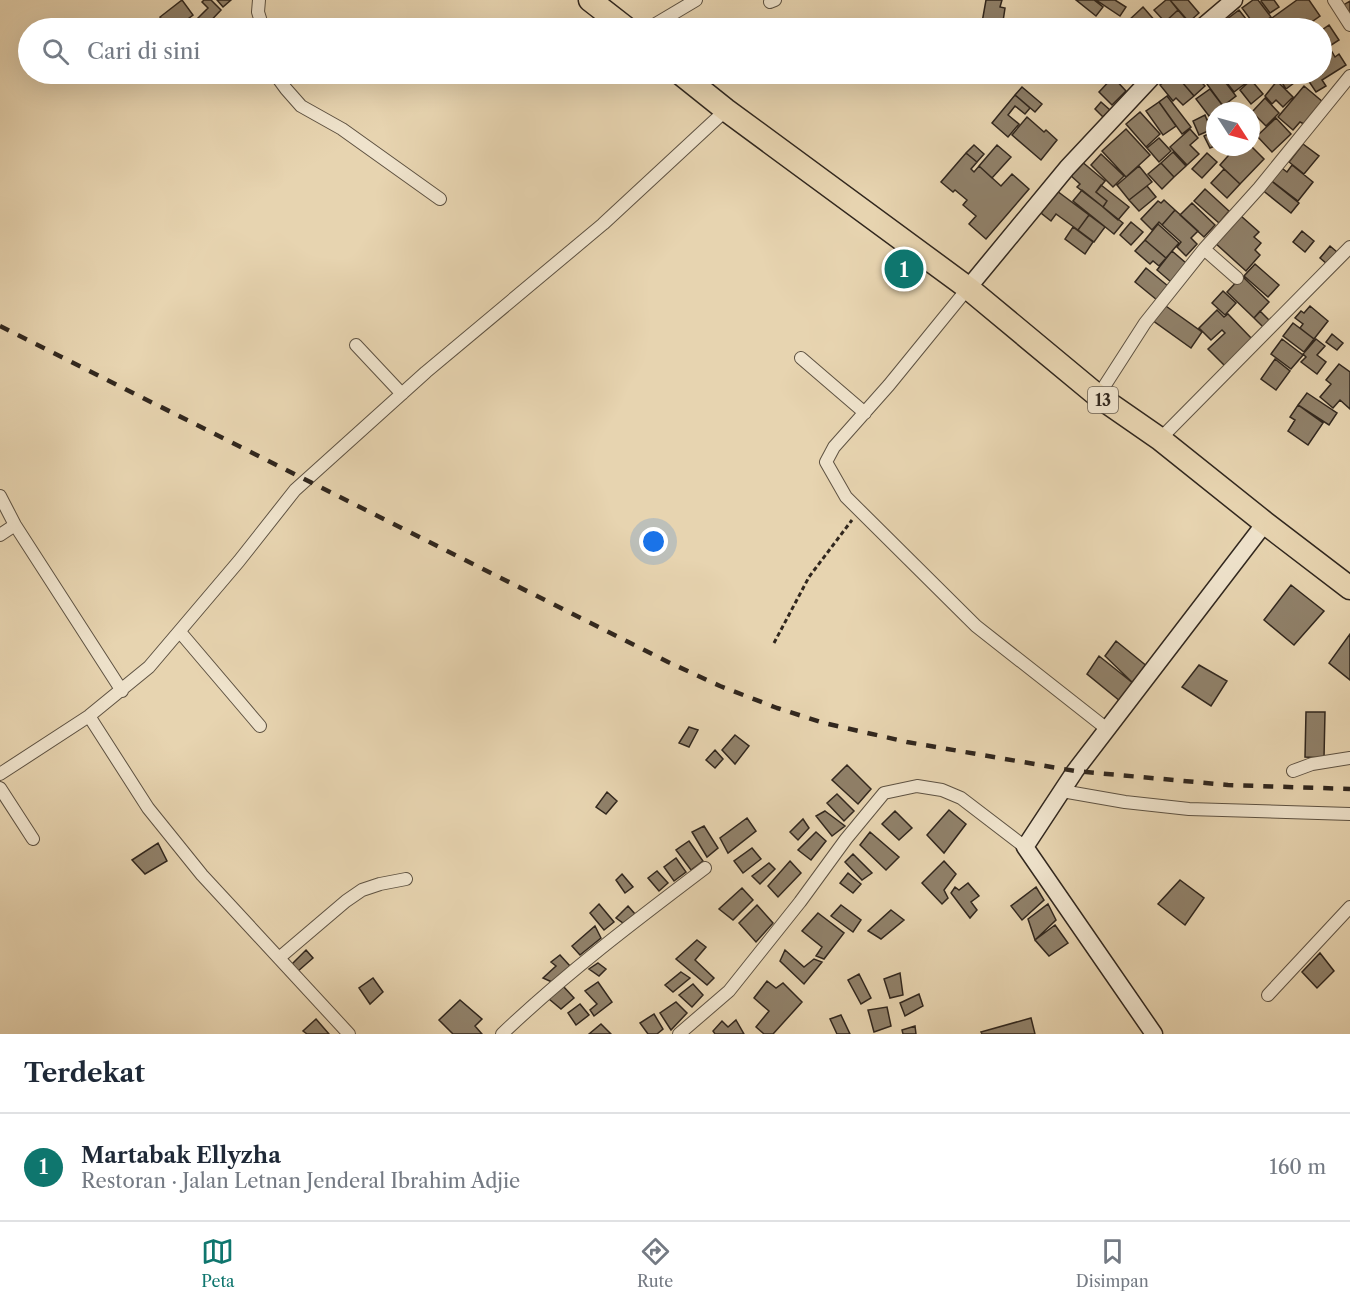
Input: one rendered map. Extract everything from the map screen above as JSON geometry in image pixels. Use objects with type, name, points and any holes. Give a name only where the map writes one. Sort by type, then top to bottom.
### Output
[{"type":"highway","points":[[590,0],[613,18]]},
{"type":"highway","name":"13","points":[[694,84],[968,288],[1098,396],[1160,439],[1350,588]]},
{"type":"street","points":[[258,18],[259,0]]},
{"type":"street","points":[[666,18],[696,0]]},
{"type":"street","points":[[1213,18],[1234,0]]},
{"type":"street","points":[[1334,0],[1350,25]]},
{"type":"street","points":[[1098,396],[1145,323],[1204,249],[1259,188],[1350,76]]},
{"type":"street","points":[[282,84],[301,106],[342,129],[440,199]]},
{"type":"street","points":[[1107,729],[976,626],[846,497],[826,462],[834,447],[866,412],[1067,168],[1146,84]]},
{"type":"street","points":[[0,774],[89,716],[149,667],[239,561],[295,490],[402,394],[603,224],[726,110]]},
{"type":"street","points":[[1160,439],[1350,247]]},
{"type":"street","points":[[1204,249],[1238,278]]},
{"type":"street","points":[[356,345],[402,394]]},
{"type":"street","points":[[801,358],[866,412]]},
{"type":"street","points":[[0,496],[15,525],[122,691]]},
{"type":"street","points":[[1025,847],[1107,729],[1265,523]]},
{"type":"street","points":[[0,535],[15,525]]},
{"type":"street","points":[[180,632],[260,726]]},
{"type":"street","points":[[89,716],[148,808],[202,875],[349,1034]]},
{"type":"street","points":[[1293,771],[1312,764],[1350,758]]},
{"type":"street","points":[[679,1034],[729,991],[884,793],[917,786],[942,790],[961,798],[1025,847],[1154,1034]]},
{"type":"street","points":[[0,788],[33,839]]},
{"type":"street","points":[[1062,791],[1125,802],[1190,808],[1350,814]]},
{"type":"street","points":[[501,1034],[544,993],[705,868]]},
{"type":"street","points":[[279,958],[362,890],[406,879]]},
{"type":"street","points":[[1268,995],[1350,907]]},
{"type":"path","points":[[774,643],[809,577],[859,511]]},
{"type":"building","points":[[182,0],[193,15],[189,18],[160,17]]},
{"type":"building","points":[[211,0],[221,10],[213,18],[198,18],[208,8],[202,2]]},
{"type":"building","points":[[217,0],[231,0],[223,7]]},
{"type":"building","points":[[986,0],[1002,0],[1000,7],[1005,8],[1004,18],[983,18]]},
{"type":"building","points":[[1076,0],[1094,0],[1103,7],[1096,16]]},
{"type":"building","points":[[1096,0],[1115,0],[1126,7],[1120,16]]},
{"type":"building","points":[[1166,0],[1170,0],[1178,10],[1169,18],[1161,18],[1154,10]]},
{"type":"building","points":[[1170,0],[1188,0],[1199,13],[1193,18],[1186,18]]},
{"type":"building","points":[[1253,0],[1258,0],[1271,17],[1249,18],[1242,8]]},
{"type":"building","points":[[1262,0],[1274,0],[1279,7],[1270,13]]},
{"type":"building","points":[[1297,0],[1309,0],[1320,16],[1317,18],[1272,18]]},
{"type":"building","points":[[1350,1],[1350,14],[1345,16],[1340,7]]},
{"type":"building","points":[[1143,7],[1153,18],[1131,18]]},
{"type":"building","points":[[1178,10],[1185,18],[1169,18]]},
{"type":"building","points":[[1239,10],[1245,18],[1229,18]]},
{"type":"building","points":[[1332,30],[1339,40],[1332,45]]},
{"type":"building","points":[[1332,52],[1335,57],[1339,54],[1346,65],[1332,74]]},
{"type":"building","points":[[1106,84],[1120,84],[1126,91],[1112,105],[1099,92]]},
{"type":"building","points":[[1184,84],[1203,84],[1205,86],[1194,96]]},
{"type":"building","points":[[1184,84],[1194,96],[1183,105],[1176,98],[1173,101],[1160,85]]},
{"type":"building","points":[[1207,84],[1227,84],[1236,96],[1228,102],[1220,102]]},
{"type":"building","points":[[1228,84],[1245,84],[1234,92]]},
{"type":"building","points":[[1247,84],[1254,84],[1263,94],[1253,102],[1249,102],[1240,90]]},
{"type":"building","points":[[1275,84],[1280,84],[1293,97],[1283,107],[1276,100],[1272,104],[1265,96]]},
{"type":"building","points":[[1283,84],[1293,84],[1286,89]]},
{"type":"building","points":[[1311,84],[1325,84],[1326,86],[1316,92]]},
{"type":"building","points":[[1304,86],[1323,102],[1304,124],[1300,122],[1293,130],[1278,117]]},
{"type":"building","points":[[1022,87],[1042,104],[1035,112],[1015,95]]},
{"type":"building","points":[[1210,89],[1220,102],[1206,102],[1206,112],[1196,99]]},
{"type":"building","points":[[1015,95],[1030,108],[1025,114],[1015,106],[1008,115],[1019,124],[1008,137],[992,123]]},
{"type":"building","points":[[1167,96],[1191,127],[1182,134],[1159,102]]},
{"type":"building","points":[[1265,98],[1279,113],[1266,126],[1260,120],[1260,103]]},
{"type":"building","points":[[1101,102],[1110,110],[1103,117],[1095,109]]},
{"type":"building","points":[[1159,102],[1176,126],[1163,135],[1146,111]]},
{"type":"building","points":[[1140,112],[1160,134],[1146,147],[1126,124]]},
{"type":"building","points":[[1205,115],[1206,132],[1199,135],[1193,121]]},
{"type":"building","points":[[1027,117],[1057,140],[1041,160],[1012,135]]},
{"type":"building","points":[[1276,118],[1291,134],[1272,152],[1260,139],[1260,133]]},
{"type":"building","points":[[1126,129],[1150,155],[1126,177],[1102,151]]},
{"type":"building","points":[[1190,129],[1198,138],[1190,145],[1199,154],[1187,165],[1170,147]]},
{"type":"building","points":[[1159,138],[1171,151],[1159,162],[1147,148]]},
{"type":"building","points":[[1303,144],[1319,156],[1304,174],[1289,162]]},
{"type":"building","points":[[974,145],[984,154],[977,162],[966,153]]},
{"type":"building","points":[[997,145],[1011,157],[992,178],[979,166]]},
{"type":"building","points":[[1173,152],[1186,166],[1174,177],[1161,163]]},
{"type":"building","points":[[966,153],[977,162],[971,169],[974,172],[979,166],[1001,186],[1012,174],[1029,189],[986,239],[969,224],[976,216],[963,205],[967,200],[941,182]]},
{"type":"building","points":[[1101,154],[1124,176],[1113,187],[1091,165]]},
{"type":"building","points":[[1206,154],[1217,162],[1202,178],[1192,169]]},
{"type":"building","points":[[1260,155],[1264,159],[1240,184],[1220,165],[1228,156]]},
{"type":"building","points":[[1081,161],[1105,181],[1096,192],[1107,201],[1103,207],[1077,187],[1080,184],[1070,175]]},
{"type":"building","points":[[1161,163],[1174,177],[1162,189],[1148,174]]},
{"type":"building","points":[[1292,165],[1313,182],[1298,201],[1269,179],[1279,166],[1287,172]]},
{"type":"building","points":[[1139,166],[1152,182],[1129,200],[1117,185]]},
{"type":"building","points":[[1224,169],[1240,184],[1227,198],[1211,183]]},
{"type":"building","points":[[1269,179],[1299,203],[1291,213],[1261,189]]},
{"type":"building","points":[[1101,185],[1129,207],[1118,220],[1103,207],[1107,201],[1096,192]]},
{"type":"building","points":[[1147,186],[1156,197],[1139,211],[1129,200]]},
{"type":"building","points":[[1205,189],[1229,211],[1219,223],[1194,201]]},
{"type":"building","points":[[1082,190],[1123,223],[1114,234],[1073,201]]},
{"type":"building","points":[[1057,191],[1089,215],[1078,230],[1056,214],[1051,221],[1041,213]]},
{"type":"building","points":[[1164,200],[1175,210],[1162,225],[1159,222],[1152,230],[1141,219],[1158,201],[1161,203]]},
{"type":"building","points":[[1192,203],[1215,225],[1204,237],[1180,215]]},
{"type":"building","points":[[1175,210],[1198,231],[1191,238],[1197,244],[1186,256],[1177,247],[1181,242],[1162,225]]},
{"type":"building","points":[[1089,215],[1105,227],[1094,242],[1078,230]]},
{"type":"building","points":[[1241,216],[1259,232],[1254,237],[1261,243],[1255,250],[1260,255],[1246,271],[1214,242]]},
{"type":"building","points":[[1131,222],[1143,232],[1131,245],[1120,235]]},
{"type":"building","points":[[1158,224],[1179,243],[1166,258],[1145,240]]},
{"type":"building","points":[[1073,227],[1093,242],[1085,254],[1065,239]]},
{"type":"building","points":[[1302,231],[1314,241],[1305,252],[1293,242]]},
{"type":"building","points":[[1145,240],[1166,258],[1159,266],[1153,261],[1150,264],[1135,251]]},
{"type":"building","points":[[1330,246],[1337,252],[1327,264],[1320,258]]},
{"type":"building","points":[[1172,251],[1186,263],[1171,282],[1157,270]]},
{"type":"building","points":[[1255,264],[1279,285],[1268,297],[1244,276]]},
{"type":"building","points":[[1146,268],[1168,286],[1157,300],[1135,282]]},
{"type":"building","points":[[1242,276],[1269,302],[1254,318],[1227,292]]},
{"type":"building","points":[[1223,291],[1236,303],[1225,315],[1212,303]]},
{"type":"building","points":[[1163,304],[1202,332],[1191,348],[1152,320]]},
{"type":"building","points":[[1310,306],[1328,321],[1314,339],[1300,328],[1303,324],[1295,318]]},
{"type":"building","points":[[1217,310],[1224,317],[1228,314],[1253,340],[1226,367],[1208,349],[1225,333],[1222,330],[1211,340],[1199,328]]},
{"type":"building","points":[[1260,311],[1271,322],[1265,329],[1254,318]]},
{"type":"building","points":[[1293,323],[1314,339],[1304,352],[1283,336]]},
{"type":"building","points":[[1332,334],[1343,343],[1337,350],[1326,342]]},
{"type":"building","points":[[1282,339],[1303,355],[1291,369],[1271,354]]},
{"type":"building","points":[[1316,339],[1325,346],[1317,355],[1326,362],[1317,374],[1301,362],[1306,357],[1303,354]]},
{"type":"building","points":[[1275,359],[1290,371],[1276,390],[1261,379]]},
{"type":"building","points":[[1339,364],[1350,372],[1350,409],[1340,400],[1333,408],[1320,397],[1331,384],[1326,380]]},
{"type":"building","points":[[1307,393],[1337,413],[1329,425],[1298,405]]},
{"type":"building","points":[[1298,405],[1323,423],[1308,445],[1288,431],[1295,420],[1290,417]]},
{"type":"building","points":[[1291,585],[1324,611],[1294,645],[1264,620]]},
{"type":"building","points":[[1350,634],[1350,680],[1329,663]]},
{"type":"building","points":[[1116,641],[1148,667],[1134,684],[1105,656]]},
{"type":"building","points":[[1099,656],[1134,684],[1120,701],[1087,674]]},
{"type":"building","points":[[1199,665],[1227,681],[1211,706],[1182,687]]},
{"type":"building","points":[[1306,712],[1325,712],[1324,758],[1305,757]]},
{"type":"building","points":[[689,727],[698,730],[689,747],[679,743]]},
{"type":"building","points":[[735,735],[749,746],[735,764],[722,750]]},
{"type":"building","points":[[715,750],[723,759],[715,768],[706,760]]},
{"type":"building","points":[[847,765],[871,789],[858,804],[832,780]]},
{"type":"building","points":[[607,792],[617,801],[606,814],[596,807]]},
{"type":"building","points":[[837,794],[854,811],[844,821],[827,803]]},
{"type":"building","points":[[949,810],[966,824],[944,853],[927,835]]},
{"type":"building","points":[[825,811],[845,826],[832,836],[816,816]]},
{"type":"building","points":[[895,811],[912,828],[899,840],[882,824]]},
{"type":"building","points":[[747,818],[756,831],[728,853],[720,838]]},
{"type":"building","points":[[803,819],[809,828],[798,840],[790,832]]},
{"type":"building","points":[[704,826],[718,848],[707,857],[692,832]]},
{"type":"building","points":[[816,832],[826,841],[811,860],[798,850]]},
{"type":"building","points":[[870,832],[899,857],[886,870],[860,845]]},
{"type":"building","points":[[689,841],[703,861],[691,870],[676,850]]},
{"type":"building","points":[[158,843],[167,861],[145,874],[132,860]]},
{"type":"building","points":[[752,848],[761,859],[743,873],[734,861]]},
{"type":"building","points":[[853,854],[872,873],[862,880],[845,862]]},
{"type":"building","points":[[676,858],[686,872],[674,881],[664,867]]},
{"type":"building","points":[[790,861],[801,873],[778,897],[768,886]]},
{"type":"building","points":[[944,861],[956,874],[944,890],[948,898],[942,904],[922,883]]},
{"type":"building","points":[[769,863],[775,869],[760,884],[752,876]]},
{"type":"building","points":[[657,871],[668,883],[659,891],[648,878]]},
{"type":"building","points":[[848,873],[861,884],[853,893],[840,883]]},
{"type":"building","points":[[622,874],[633,887],[625,893],[616,880]]},
{"type":"building","points":[[1180,880],[1204,898],[1185,925],[1158,904]]},
{"type":"building","points":[[968,883],[979,896],[971,902],[977,910],[970,918],[951,893],[955,887],[959,890]]},
{"type":"building","points":[[1036,887],[1044,900],[1022,920],[1011,906]]},
{"type":"building","points":[[742,888],[753,900],[733,920],[719,909]]},
{"type":"building","points":[[599,904],[614,922],[604,930],[590,913]]},
{"type":"building","points":[[1048,904],[1056,920],[1035,940],[1028,919]]},
{"type":"building","points":[[757,905],[773,923],[756,942],[739,923]]},
{"type":"building","points":[[841,905],[861,920],[853,932],[831,916]]},
{"type":"building","points":[[628,906],[635,914],[623,923],[616,918]]},
{"type":"building","points":[[891,910],[904,920],[881,939],[868,931]]},
{"type":"building","points":[[818,913],[844,933],[824,959],[816,956],[822,947],[802,931]]},
{"type":"building","points":[[1055,925],[1068,943],[1049,956],[1035,940]]},
{"type":"building","points":[[595,926],[601,938],[580,955],[572,946]]},
{"type":"building","points":[[697,940],[706,947],[695,960],[714,978],[707,985],[676,959]]},
{"type":"building","points":[[306,950],[313,958],[297,972],[291,965]]},
{"type":"building","points":[[785,950],[804,967],[814,959],[822,962],[804,984],[780,961]]},
{"type":"building","points":[[1320,953],[1334,971],[1317,988],[1302,972]]},
{"type":"building","points":[[560,955],[570,966],[552,982],[543,978],[556,966],[551,962]]},
{"type":"building","points":[[598,963],[606,969],[599,976],[589,969]]},
{"type":"building","points":[[681,972],[690,978],[673,992],[665,985]]},
{"type":"building","points":[[900,973],[903,995],[890,998],[884,979]]},
{"type":"building","points":[[859,974],[871,998],[861,1004],[848,980]]},
{"type":"building","points":[[373,978],[383,992],[370,1004],[359,988]]},
{"type":"building","points":[[767,981],[776,988],[783,983],[802,1002],[773,1034],[764,1034],[756,1027],[769,1011],[754,998]]},
{"type":"building","points":[[598,982],[612,1002],[594,1016],[590,1010],[597,1004],[585,991]]},
{"type":"building","points":[[693,984],[703,995],[692,1007],[679,995]]},
{"type":"building","points":[[563,986],[574,998],[561,1009],[549,999]]},
{"type":"building","points":[[919,994],[923,1006],[905,1016],[900,1003]]},
{"type":"building","points":[[460,1000],[482,1019],[475,1026],[482,1034],[453,1034],[439,1020]]},
{"type":"building","points":[[676,1002],[687,1013],[671,1030],[660,1013]]},
{"type":"building","points":[[580,1004],[589,1015],[576,1025],[568,1013]]},
{"type":"building","points":[[887,1007],[891,1026],[874,1032],[868,1010]]},
{"type":"building","points":[[654,1014],[663,1029],[657,1034],[648,1034],[640,1023]]},
{"type":"building","points":[[841,1015],[850,1034],[837,1034],[830,1019]]},
{"type":"building","points":[[1031,1018],[1035,1034],[982,1034],[981,1032]]},
{"type":"building","points":[[316,1019],[329,1034],[307,1034],[303,1031]]},
{"type":"building","points":[[736,1020],[744,1034],[715,1034],[713,1031],[722,1021],[728,1027]]},
{"type":"building","points":[[601,1024],[611,1034],[589,1034]]},
{"type":"building","points":[[915,1026],[916,1034],[903,1034],[902,1030]]},
{"type":"railway","points":[[0,326],[668,662],[720,686],[777,708],[824,723],[907,742],[1075,771],[1228,785],[1350,789]]},
{"type":"place","name":"Martabak Ellyzha","points":[[904,269]]}]
